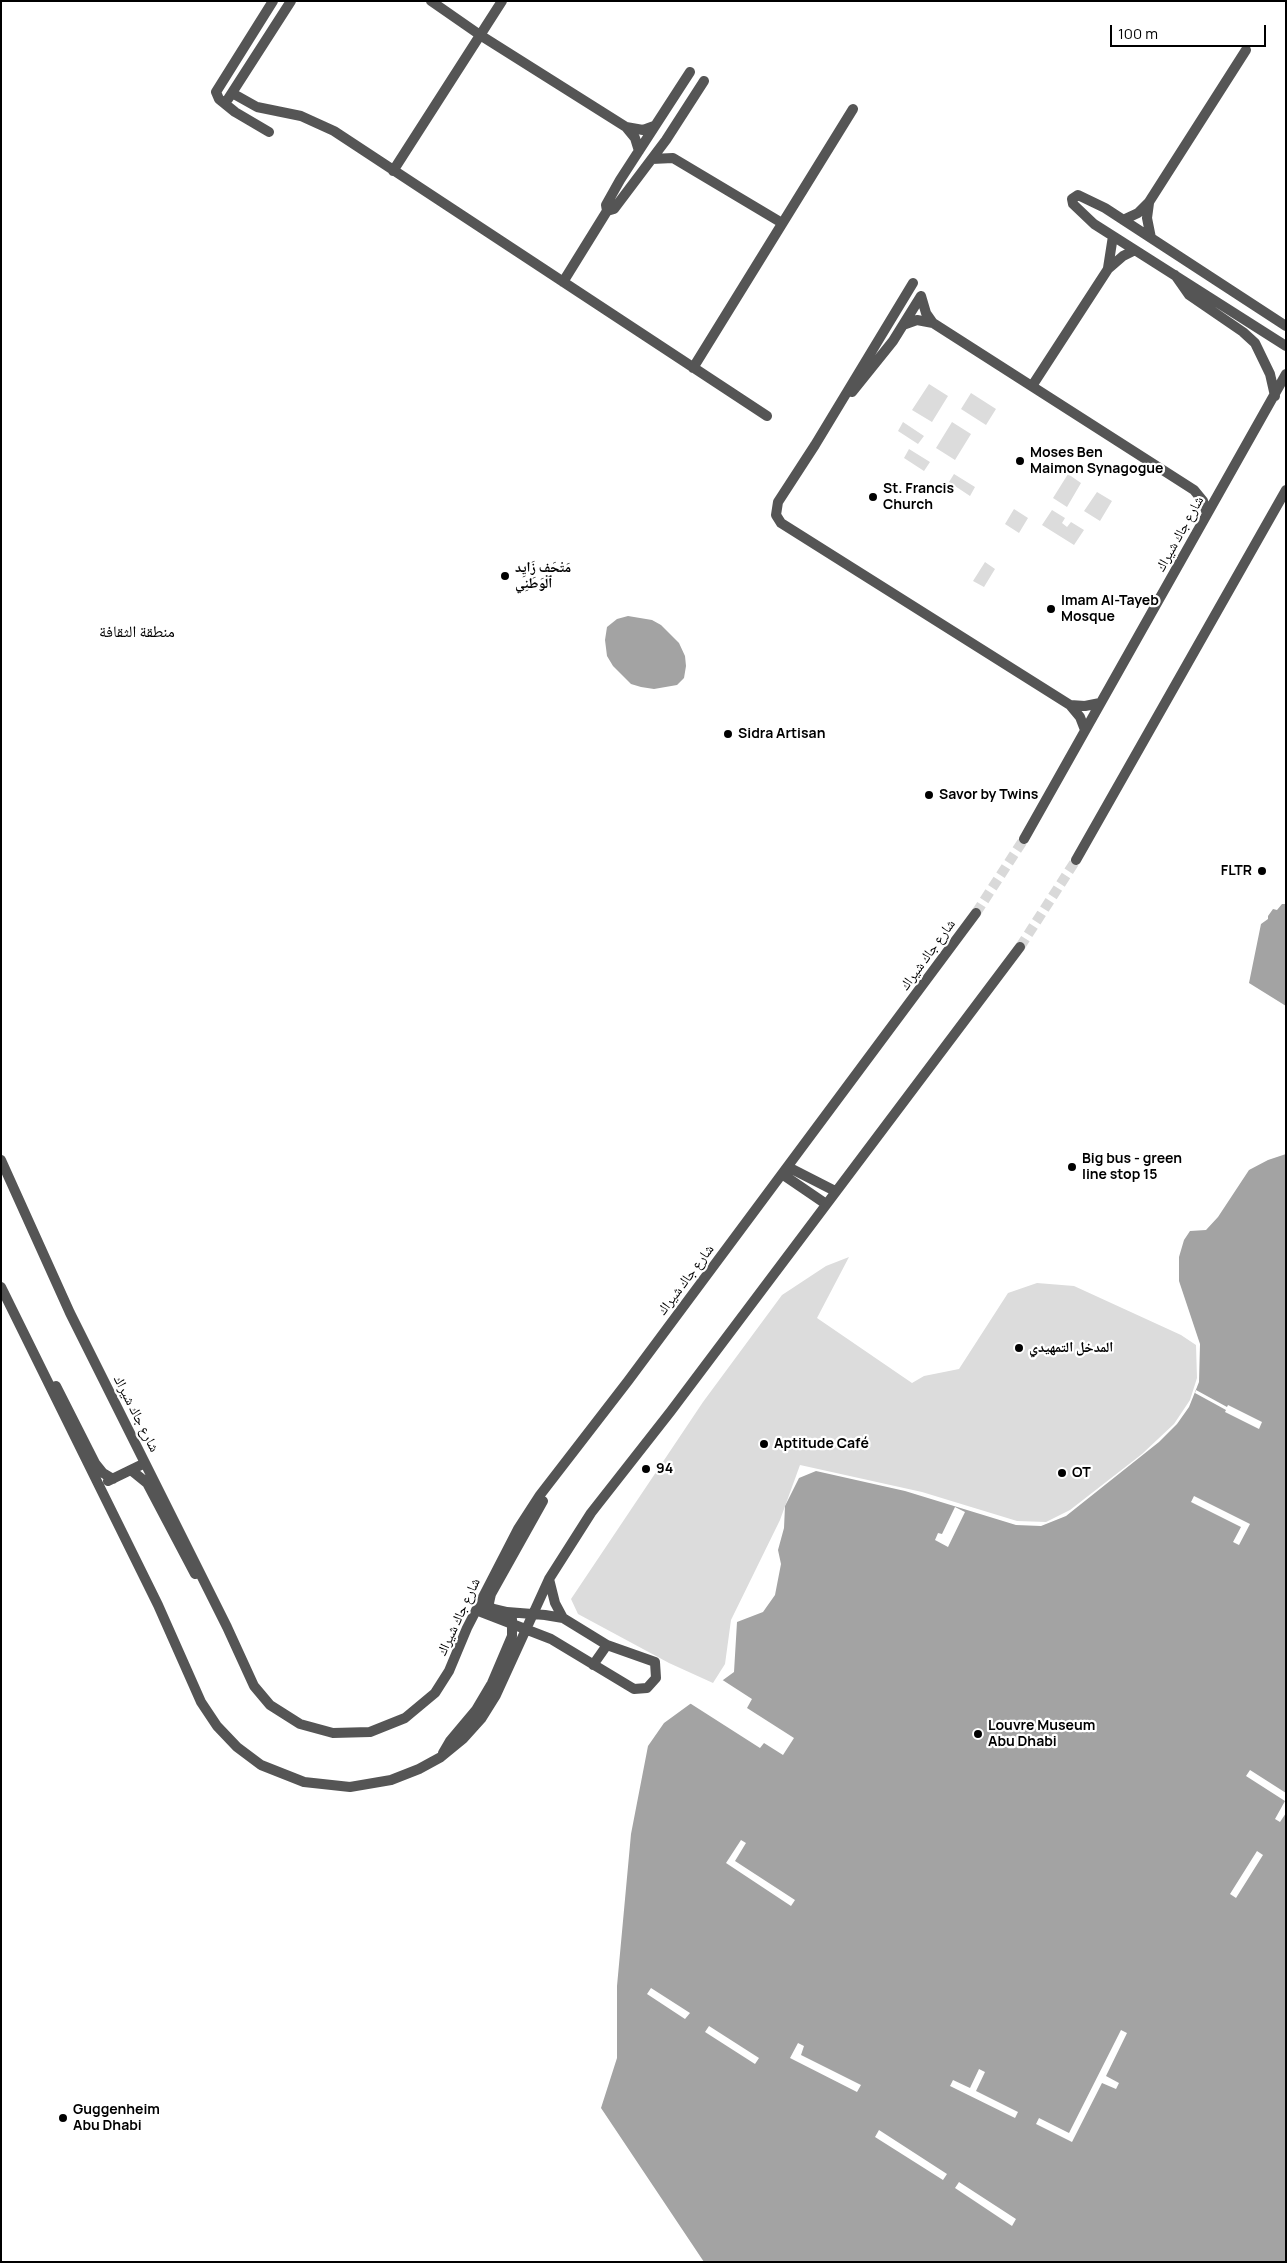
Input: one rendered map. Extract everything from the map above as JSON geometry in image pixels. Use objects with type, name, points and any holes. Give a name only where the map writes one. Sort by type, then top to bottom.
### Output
[{"type":"street","points":[[269,132],[224,104],[217,97],[216,90],[273,1]]},
{"type":"street","points":[[224,104],[291,1]]},
{"type":"street","points":[[431,1],[480,35],[626,127],[635,138],[639,151]]},
{"type":"street","points":[[393,171],[502,1]]},
{"type":"street","points":[[1123,220],[1138,214],[1149,202],[1246,50]]},
{"type":"street","points":[[563,282],[607,211],[606,205],[654,126],[690,72]]},
{"type":"street","points":[[607,211],[613,210],[652,159],[704,81]]},
{"type":"street","points":[[232,93],[256,107],[301,116],[318,122],[767,416]]},
{"type":"street","points":[[693,368],[853,109]]},
{"type":"street","points":[[626,127],[643,130],[654,126]]},
{"type":"street","points":[[666,140],[673,158]]},
{"type":"street","points":[[652,159],[673,158],[782,223]]},
{"type":"street","points":[[1286,326],[1123,220],[1081,196],[1076,195],[1072,199],[1072,204],[1094,224],[1286,346]]},
{"type":"street","points":[[1149,202],[1147,218],[1151,238]]},
{"type":"street","points":[[1108,269],[1113,236]]},
{"type":"street","points":[[1032,386],[1108,269],[1123,256],[1135,250]]},
{"type":"street","points":[[1174,274],[1180,286],[1189,295],[1244,332],[1255,343],[1270,374],[1275,396]]},
{"type":"street","points":[[913,283],[842,402],[778,502],[775,511],[778,520],[1070,705],[1080,717],[1085,730]]},
{"type":"street","points":[[842,402],[858,386],[903,325],[921,296],[926,313],[933,323]]},
{"type":"street","points":[[1272,317],[1286,316]]},
{"type":"street","points":[[903,325],[917,320],[933,323],[1194,490],[1203,502],[1207,514]]},
{"type":"street","name":"شارع جاك شيراك","points":[[1024,839],[1286,374]]},
{"type":"street","points":[[1194,490],[1205,492],[1220,490]]},
{"type":"street","points":[[1076,860],[1286,490]]},
{"type":"street","points":[[1070,705],[1085,706],[1100,703]]},
{"type":"street","name":"شارع جاك شيراك","points":[[1,1160],[70,1313],[227,1627],[247,1675],[261,1696],[289,1719],[310,1728],[333,1733],[358,1734],[376,1730],[397,1723],[416,1711],[442,1682],[477,1608],[518,1529],[552,1479],[628,1381],[976,913]]},
{"type":"street","points":[[1,1287],[158,1605],[201,1702],[217,1726],[237,1748],[261,1764],[289,1777],[336,1787],[364,1786],[391,1780],[419,1769],[441,1757],[463,1739],[489,1707],[549,1579],[591,1513],[671,1411],[1020,947]]},
{"type":"street","points":[[785,1171],[835,1191]]},
{"type":"street","points":[[785,1171],[826,1204]]},
{"type":"street","points":[[38,1364],[60,1393],[95,1463],[103,1473],[113,1479]]},
{"type":"street","points":[[99,1486],[145,1463]]},
{"type":"street","points":[[131,1470],[147,1484],[189,1566],[205,1583]]},
{"type":"street","points":[[492,1613],[491,1594],[541,1505],[552,1479]]},
{"type":"street","points":[[549,1579],[555,1604],[563,1618]]},
{"type":"street","points":[[477,1608],[492,1613],[513,1625],[558,1642],[592,1665],[634,1688],[647,1688],[654,1682],[658,1674],[655,1662],[607,1644],[563,1618],[507,1612],[492,1613]]},
{"type":"street","points":[[441,1757],[447,1745],[468,1721],[488,1690],[512,1636],[513,1625],[507,1612]]},
{"type":"street","points":[[592,1665],[607,1644]]},
{"type":"shaded area","points":[[929,384],[948,396],[932,422],[912,410]]},
{"type":"shaded area","points":[[971,393],[996,409],[986,425],[961,409]]},
{"type":"shaded area","points":[[903,422],[924,436],[918,444],[898,431]]},
{"type":"shaded area","points":[[952,422],[971,434],[955,460],[936,448]]},
{"type":"shaded area","points":[[909,449],[930,462],[924,471],[904,458]]},
{"type":"shaded area","points":[[954,474],[975,487],[970,496],[949,482]]},
{"type":"shaded area","points":[[1068,474],[1081,483],[1067,507],[1053,498]]},
{"type":"shaded area","points":[[1097,492],[1112,501],[1100,521],[1084,511]]},
{"type":"shaded area","points":[[1014,509],[1028,518],[1019,533],[1005,524]]},
{"type":"shaded area","points":[[1052,510],[1065,518],[1062,523],[1067,527],[1071,522],[1084,530],[1074,545],[1042,525]]},
{"type":"shaded area","points":[[985,562],[995,569],[984,587],[973,581]]},
{"type":"shaded area","points":[[628,616],[652,620],[661,625],[679,643],[685,656],[686,666],[684,678],[677,685],[654,689],[641,687],[631,684],[613,666],[607,656],[605,640],[607,627],[617,619]]},
{"type":"shaded area","points":[[1282,904],[1286,904],[1286,1006],[1249,983],[1261,924],[1268,919],[1273,909],[1277,910]]},
{"type":"shaded area","points":[[1286,1154],[1286,2262],[704,2262],[601,2108],[617,2058],[617,1986],[631,1834],[648,1746],[664,1723],[734,1672],[737,1622],[763,1612],[775,1595],[781,1564],[778,1550],[784,1528],[785,1506],[799,1478],[816,1471],[905,1491],[1016,1525],[1041,1526],[1066,1516],[1159,1442],[1177,1424],[1189,1407],[1199,1382],[1200,1344],[1179,1281],[1179,1257],[1184,1240],[1190,1231],[1206,1230],[1218,1217],[1249,1170],[1268,1160]]},
{"type":"shaded area","points":[[849,1257],[817,1318],[912,1383],[924,1376],[959,1369],[1008,1293],[1037,1283],[1074,1286],[1181,1335],[1196,1345],[1197,1378],[1190,1400],[1174,1424],[1142,1454],[1070,1510],[1046,1522],[1017,1521],[922,1492],[800,1465],[780,1520],[731,1620],[725,1664],[713,1683],[669,1663],[578,1614],[571,1599],[703,1402],[782,1295],[826,1266]]},
{"type":"pier","points":[[1196,1390],[1227,1407],[1228,1405],[1262,1422],[1259,1429],[1225,1412],[1226,1410],[1195,1393]]},
{"type":"pier","points":[[1194,1496],[1250,1524],[1239,1545],[1233,1542],[1241,1527],[1191,1502]]},
{"type":"pier","points":[[955,1507],[965,1512],[948,1547],[935,1540],[938,1533],[942,1534]]},
{"type":"pier","points":[[721,1679],[752,1699],[747,1708],[794,1738],[783,1755],[764,1743],[760,1748],[688,1702]]},
{"type":"pier","points":[[1250,1770],[1286,1793],[1286,1813],[1280,1822],[1275,1819],[1285,1801],[1246,1776]]},
{"type":"pier","points":[[741,1840],[746,1843],[735,1861],[795,1900],[791,1906],[726,1863]]},
{"type":"pier","points":[[1257,1851],[1263,1855],[1236,1898],[1230,1894]]},
{"type":"pier","points":[[651,1988],[690,2013],[685,2019],[647,1994]]},
{"type":"pier","points":[[709,2026],[759,2058],[755,2064],[705,2032]]},
{"type":"pier","points":[[1121,2030],[1127,2033],[1106,2076],[1119,2083],[1116,2089],[1102,2083],[1072,2142],[1036,2124],[1039,2118],[1069,2133]]},
{"type":"pier","points":[[798,2043],[804,2046],[801,2055],[861,2085],[857,2092],[790,2058]]},
{"type":"pier","points":[[979,2069],[985,2072],[976,2091],[1018,2112],[1015,2118],[950,2086],[953,2080],[970,2088]]},
{"type":"pier","points":[[879,2130],[947,2174],[943,2180],[875,2137]]},
{"type":"pier","points":[[959,2182],[1016,2219],[1012,2226],[955,2188]]},
{"type":"tunnel","points":[[976,913],[1024,839]]},
{"type":"tunnel","points":[[1020,947],[1076,860]]},
{"type":"place","name":"Moses Ben Maimon Synagogue","points":[[1020,461]]},
{"type":"place","name":"St. Francis Church","points":[[873,497]]},
{"type":"place","name":"مَتْحَف زَايِد ٱلْوَطَنِي","points":[[505,576]]},
{"type":"place","name":"Imam Al-Tayeb Mosque","points":[[1051,609]]},
{"type":"place","name":"Sidra Artisan","points":[[728,734]]},
{"type":"place","name":"Savor by Twins","points":[[929,795]]},
{"type":"place","name":"FLTR","points":[[1262,871]]},
{"type":"place","name":"Big bus - green line stop 15","points":[[1072,1167]]},
{"type":"place","name":"المدخل التمهيدي","points":[[1019,1348]]},
{"type":"place","name":"Aptitude Café","points":[[764,1444]]},
{"type":"place","name":"94","points":[[646,1469]]},
{"type":"place","name":"OT","points":[[1062,1473]]},
{"type":"place","name":"Louvre Museum Abu Dhabi","points":[[978,1734]]},
{"type":"place","name":"Guggenheim Abu Dhabi","points":[[63,2118]]},
{"type":"district","name":"منطقة الثقافة","points":[[137,633]]}]
